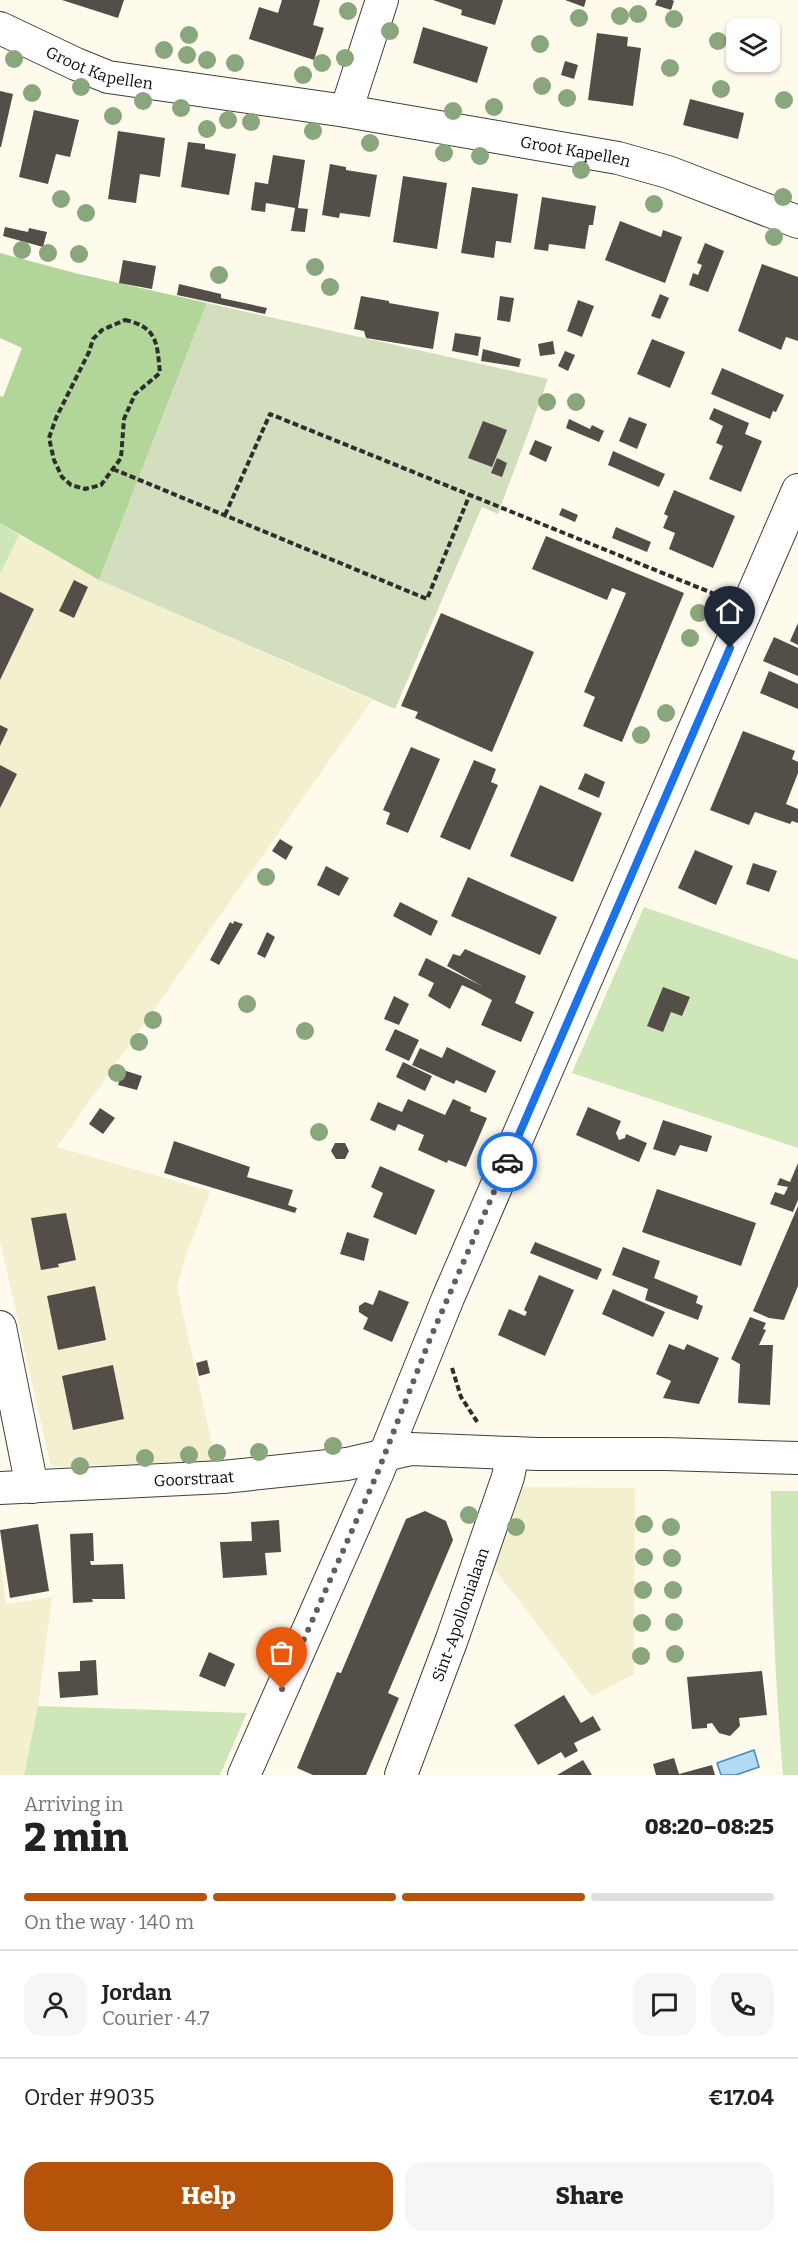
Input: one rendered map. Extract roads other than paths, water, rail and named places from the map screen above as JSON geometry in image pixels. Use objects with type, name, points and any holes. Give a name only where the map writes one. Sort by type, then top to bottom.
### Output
[{"type":"street","points":[[346,111],[382,0]]},
{"type":"street","name":"Groot Kapellen","points":[[0,28],[108,77],[346,111],[618,158],[668,172],[798,222]]},
{"type":"street","points":[[244,1775],[380,1464],[430,1339],[545,1071],[798,490]]},
{"type":"street","points":[[0,1327],[32,1487]]},
{"type":"street","points":[[380,1464],[411,1449],[798,1458]]},
{"type":"street","name":"Sint-Apollonialaan","points":[[401,1775],[452,1639],[508,1477],[513,1453]]},
{"type":"street","name":"Goorstraat","points":[[0,1488],[223,1477],[347,1464],[380,1464]]},
{"type":"water","points":[[754,1750],[759,1767],[736,1775],[721,1775],[717,1763]]}]
